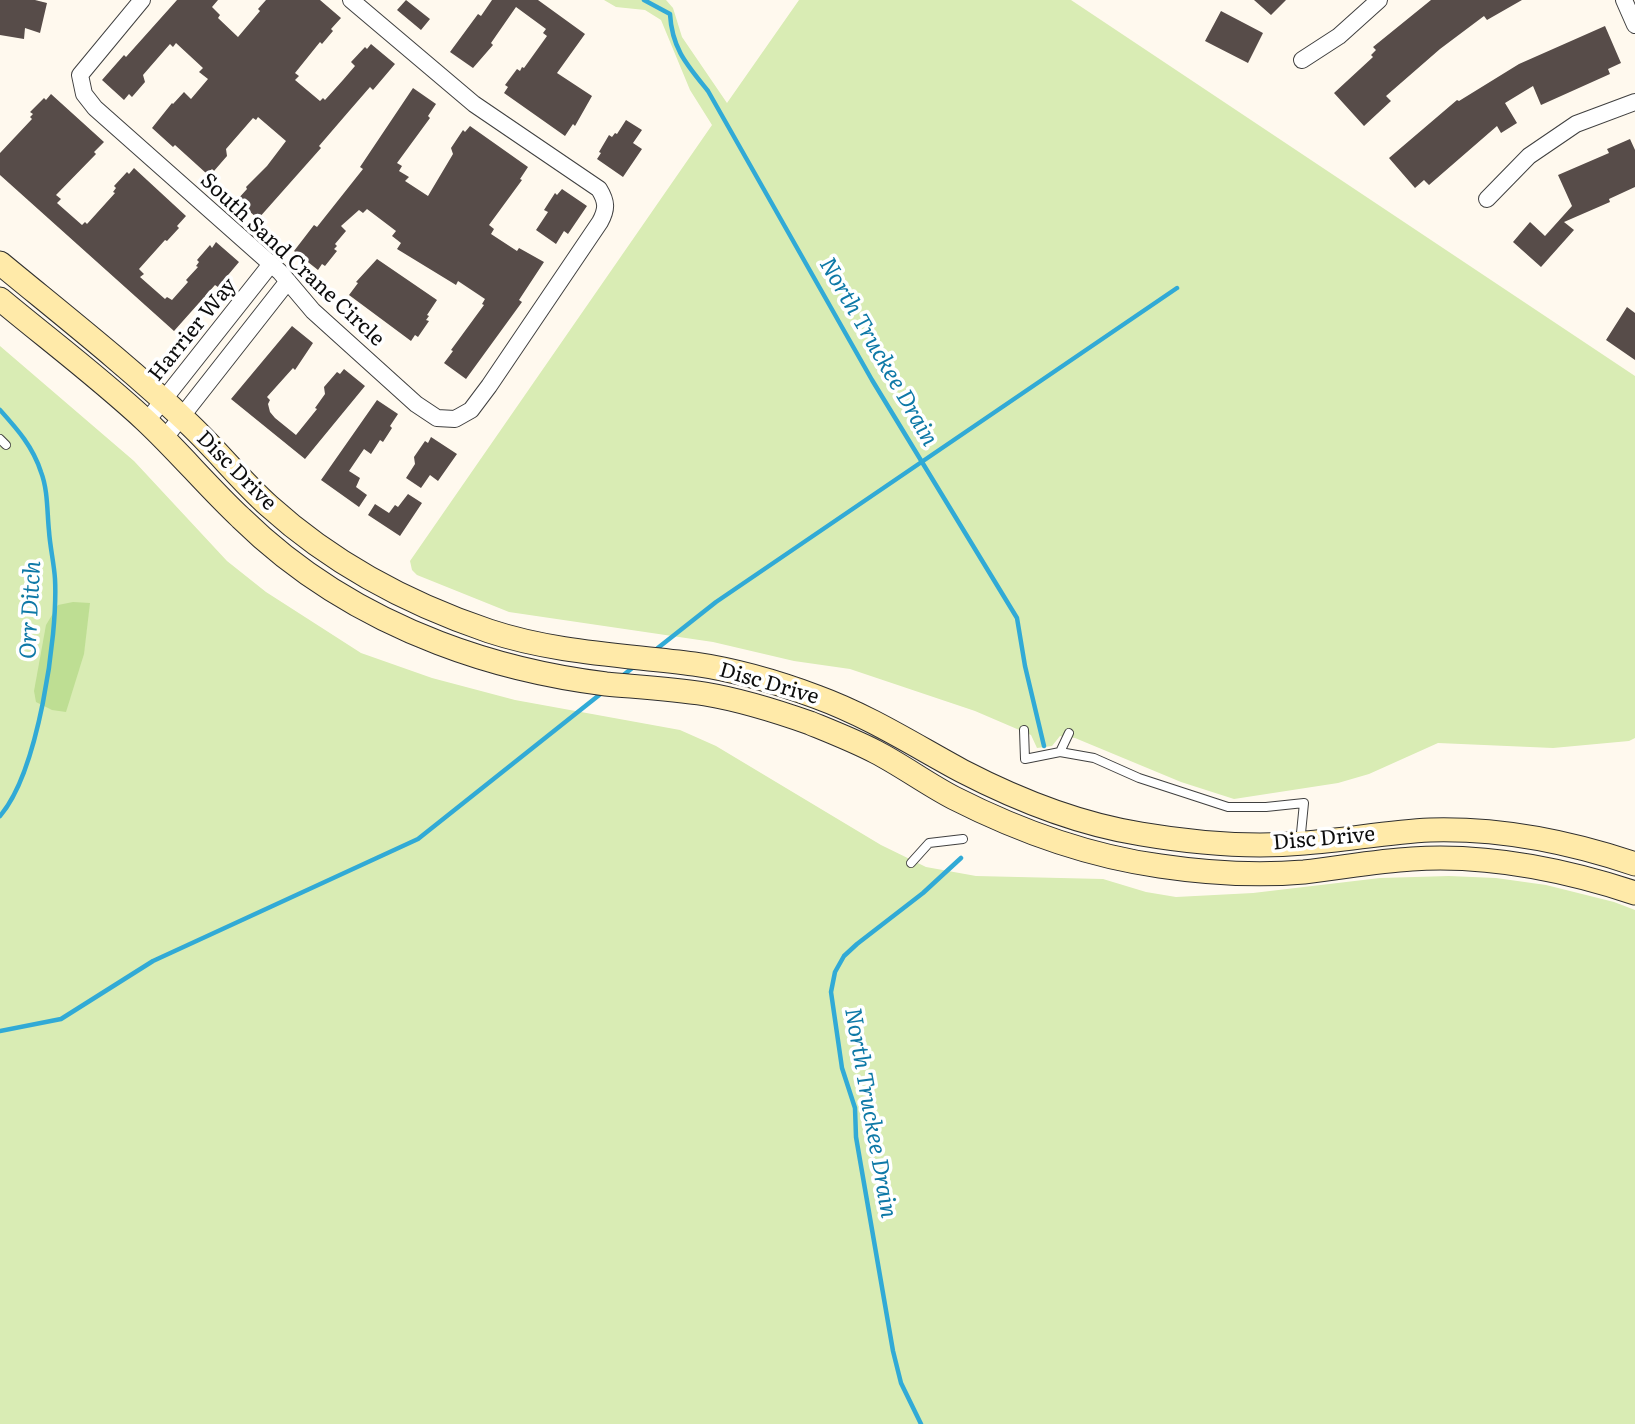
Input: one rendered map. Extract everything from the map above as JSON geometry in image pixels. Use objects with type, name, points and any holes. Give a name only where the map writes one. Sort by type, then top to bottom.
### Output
[{"type":"main road","name":"Disc Drive","points":[[0,263],[163,400],[242,481],[310,539],[394,592],[438,612],[524,642],[699,665],[762,678],[866,716],[998,789],[1086,822],[1125,832],[1230,844],[1300,844],[1423,831],[1471,832],[1548,841],[1635,863]]},
{"type":"main road","name":"Disc Drive","points":[[0,299],[146,422],[241,519],[286,557],[340,595],[440,643],[539,672],[603,683],[708,695],[750,704],[804,722],[878,753],[951,797],[985,813],[1073,847],[1158,866],[1232,873],[1300,872],[1415,859],[1483,861],[1557,872],[1599,881],[1635,893]]},
{"type":"street","name":"South Sand Crane Circle","points":[[142,0],[80,75],[84,94],[95,108],[271,264],[313,311],[416,404],[437,418],[455,419],[471,410],[546,301],[607,210],[605,198],[599,189],[474,104],[351,0]]},
{"type":"street","points":[[1302,60],[1339,36],[1379,0]]},
{"type":"street","points":[[1624,0],[1635,25]]},
{"type":"street","points":[[1487,199],[1529,156],[1576,124],[1635,102]]},
{"type":"street","name":"Harrier Way","points":[[146,422],[271,264]]},
{"type":"street","name":"Harrier Way","points":[[164,439],[288,281]]},
{"type":"lane","points":[[228,320],[246,335]]},
{"type":"lane","points":[[1024,730],[1025,759],[1060,752],[1094,758],[1139,778],[1228,807],[1304,803],[1300,844]]},
{"type":"lane","points":[[1060,752],[1069,733]]},
{"type":"lane","points":[[911,863],[929,844],[963,839]]},
{"type":"green space","points":[[604,0],[666,0],[673,8],[682,37],[727,103],[799,0],[1071,0],[1635,376],[1635,738],[1629,741],[1553,748],[1438,743],[1369,774],[1338,783],[1234,799],[1181,782],[1075,738],[1060,736],[1052,746],[1037,748],[1031,735],[975,711],[850,669],[794,661],[713,642],[509,612],[417,575],[412,570],[410,561],[712,125],[690,90],[661,20],[645,10],[616,7]]},
{"type":"green space","points":[[0,346],[134,461],[227,561],[266,592],[361,653],[432,678],[515,700],[680,730],[716,746],[881,845],[926,867],[976,876],[1103,879],[1146,892],[1176,897],[1253,893],[1380,878],[1496,878],[1546,885],[1635,910],[1635,1424],[0,1424]]},
{"type":"green space","points":[[90,603],[84,654],[66,712],[52,710],[36,702],[34,691],[46,625],[58,605]]},
{"type":"building","points":[[0,0],[35,0],[47,3],[40,33],[25,28],[24,39],[0,35]]},
{"type":"building","points":[[177,0],[218,0],[212,7],[220,15],[218,18],[238,37],[266,0],[320,0],[341,18],[331,29],[333,31],[322,44],[320,42],[295,73],[299,76],[295,80],[320,101],[323,98],[325,100],[343,80],[355,66],[351,62],[371,44],[395,64],[373,90],[370,87],[319,146],[321,148],[258,219],[237,200],[286,141],[258,117],[256,120],[253,118],[226,149],[227,156],[214,171],[212,169],[207,174],[175,145],[173,147],[152,128],[184,92],[191,99],[208,79],[199,72],[203,68],[176,43],[173,47],[170,44],[143,75],[145,82],[132,97],[129,94],[124,100],[102,80]]},
{"type":"building","points":[[406,0],[430,19],[421,30],[397,10]]},
{"type":"building","points":[[492,0],[538,0],[585,34],[557,73],[592,96],[575,126],[573,124],[565,136],[504,93],[508,87],[505,85],[517,69],[520,71],[524,68],[547,36],[543,33],[546,29],[516,7],[491,43],[493,45],[473,68],[450,52]]},
{"type":"building","points":[[1254,0],[1286,0],[1271,15]]},
{"type":"building","points":[[1431,0],[1522,0],[1487,20],[1484,16],[1440,49],[1386,96],[1391,101],[1364,126],[1334,93],[1373,57],[1371,55],[1376,50],[1373,47]]},
{"type":"building","points":[[1221,11],[1263,33],[1248,63],[1205,41]]},
{"type":"building","points":[[1605,26],[1621,63],[1608,69],[1610,74],[1541,105],[1533,86],[1505,103],[1517,123],[1501,133],[1497,126],[1429,185],[1424,180],[1415,188],[1389,158],[1457,100],[1519,64]]},
{"type":"building","points":[[413,88],[436,104],[428,116],[430,118],[397,163],[402,166],[399,171],[409,177],[405,181],[428,196],[453,154],[451,148],[463,130],[465,132],[470,126],[528,167],[520,179],[522,180],[489,225],[494,229],[491,234],[517,251],[519,248],[544,262],[519,300],[522,302],[466,379],[444,363],[484,305],[482,304],[485,299],[458,281],[456,285],[397,249],[401,243],[392,236],[396,231],[367,209],[363,213],[359,210],[341,226],[346,231],[335,244],[337,246],[334,249],[337,251],[325,266],[322,264],[318,270],[294,251],[314,225],[317,227],[363,169],[360,167]]},
{"type":"building","points":[[51,94],[104,142],[94,152],[96,154],[56,195],[61,199],[57,203],[82,225],[85,222],[87,224],[115,193],[114,186],[134,168],[186,216],[177,226],[179,228],[139,269],[144,274],[140,277],[165,299],[167,297],[172,300],[198,267],[197,260],[216,242],[239,262],[174,331],[0,175],[0,153],[32,119],[30,117],[33,114],[30,112]]},
{"type":"building","points":[[626,120],[642,130],[633,143],[642,149],[623,177],[597,159],[609,135],[612,137],[617,134]]},
{"type":"building","points":[[1630,139],[1635,150],[1635,187],[1609,199],[1610,202],[1564,222],[1574,230],[1541,267],[1513,242],[1530,222],[1545,236],[1572,206],[1558,175],[1609,153],[1607,149]]},
{"type":"building","points":[[562,189],[587,206],[568,234],[564,231],[556,244],[536,230],[548,212],[544,210],[555,193],[557,195]]},
{"type":"building","points":[[377,259],[437,300],[427,315],[429,316],[426,320],[429,321],[418,337],[415,335],[411,341],[349,295],[358,283],[356,282]]},
{"type":"building","points":[[1627,307],[1635,313],[1635,360],[1606,340]]},
{"type":"building","points":[[292,326],[313,343],[295,370],[293,368],[267,397],[270,400],[270,412],[275,418],[296,435],[317,409],[315,408],[325,394],[324,387],[337,372],[340,374],[344,369],[365,386],[305,459],[231,399]]},
{"type":"building","points":[[377,400],[398,414],[383,442],[380,440],[371,454],[364,449],[349,471],[360,478],[356,487],[367,495],[359,507],[321,480]]},
{"type":"building","points":[[431,437],[457,454],[438,481],[430,475],[421,488],[406,478],[415,464],[414,457]]},
{"type":"building","points":[[408,494],[422,503],[400,536],[368,515],[375,504],[389,513],[395,505],[398,507]]},
{"type":"waterway","name":"North Truckee Drain","points":[[644,0],[670,14],[674,37],[682,56],[708,91],[872,380],[1017,618],[1044,746]]},
{"type":"waterway","points":[[654,651],[716,602],[1177,288]]},
{"type":"waterway","name":"Orr Ditch","points":[[0,410],[29,447],[43,479],[55,604],[49,668],[35,737],[25,769],[0,816]]},
{"type":"waterway","points":[[621,677],[636,665]]},
{"type":"waterway","points":[[0,1031],[61,1019],[153,961],[418,839],[603,692]]},
{"type":"waterway","name":"North Truckee Drain","points":[[921,1424],[901,1383],[893,1351],[856,1137],[855,1108],[842,1068],[831,992],[835,972],[844,956],[923,893],[961,858]]}]
